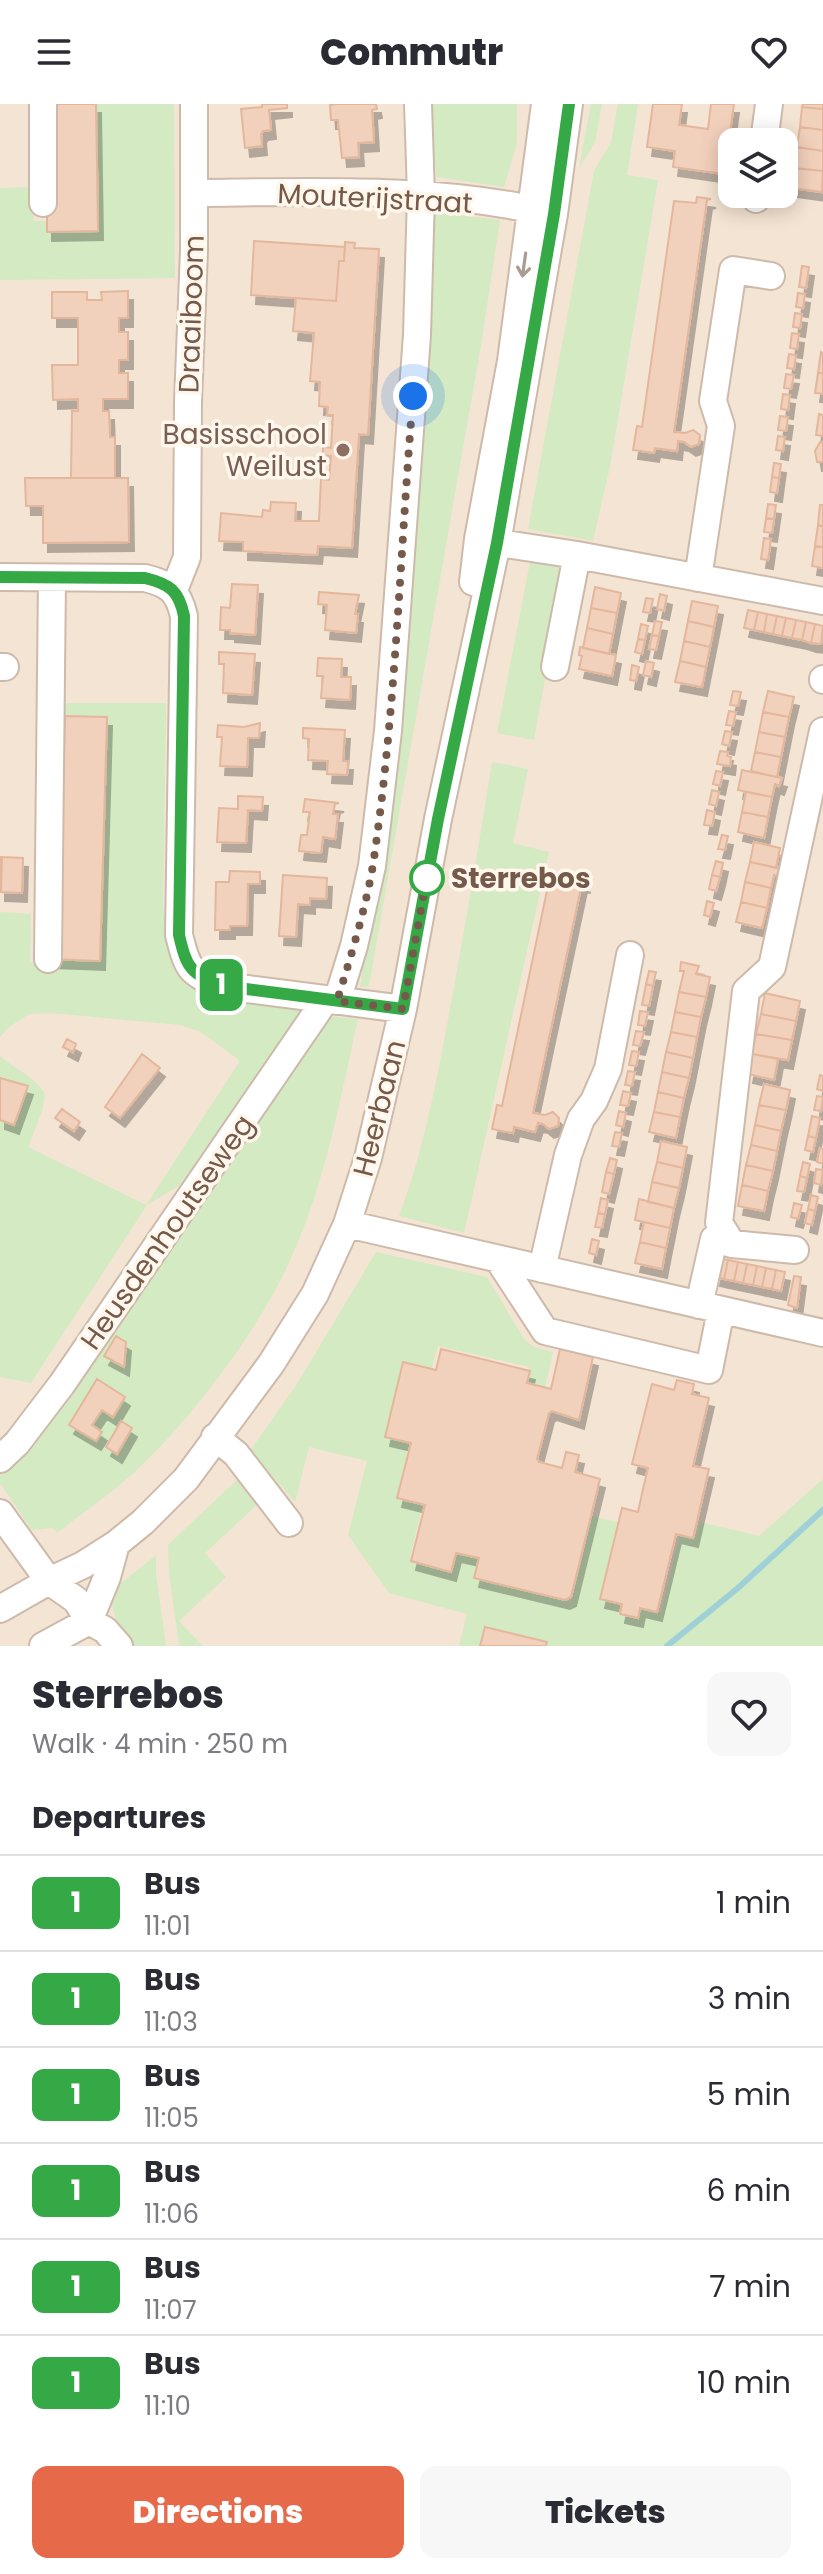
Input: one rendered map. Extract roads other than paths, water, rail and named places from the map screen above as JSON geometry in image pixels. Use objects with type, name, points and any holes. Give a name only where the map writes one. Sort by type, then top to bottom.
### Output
[{"type":"street","points":[[43,104],[43,203]]},
{"type":"street","name":"Draaiboom","points":[[174,590],[187,557],[194,104]]},
{"type":"street","name":"Heusdenhoutseweg","points":[[0,1459],[17,1443],[62,1384],[332,1000],[354,946],[372,866],[388,731],[417,335],[421,195],[418,104]]},
{"type":"street","name":"Heerbaan","points":[[543,211],[545,104]]},
{"type":"street","name":"Heerbaan","points":[[0,1609],[116,1544],[186,1479],[271,1364],[315,1294],[347,1224],[368,1158],[403,1009],[453,744],[543,211],[569,104]]},
{"type":"street","points":[[766,128],[769,104]]},
{"type":"street","name":"Mouterijstraat","points":[[194,193],[421,195],[543,211]]},
{"type":"street","points":[[698,578],[721,426],[713,401],[733,270],[771,276]]},
{"type":"street","points":[[488,541],[823,601]]},
{"type":"street","points":[[555,667],[577,555]]},
{"type":"street","points":[[0,577],[145,578],[163,582],[174,590],[184,616],[179,935],[185,959],[197,976],[223,986],[403,1009]]},
{"type":"street","points":[[48,959],[52,578]]},
{"type":"street","points":[[732,1244],[719,1223],[746,991],[772,967],[823,731]]},
{"type":"street","points":[[542,1269],[568,1155],[581,1119],[594,1101],[608,1069],[630,955]]},
{"type":"street","points":[[347,1224],[823,1333]]},
{"type":"street","points":[[498,1259],[545,1331],[709,1370],[714,1239],[732,1244],[795,1250]]},
{"type":"street","points":[[215,1437],[236,1454],[289,1523]]},
{"type":"street","name":"Heerbaan","points":[[49,1581],[73,1554],[215,1437]]},
{"type":"street","points":[[0,1513],[49,1581],[76,1600],[89,1621],[105,1630],[119,1646]]},
{"type":"street","points":[[43,1646],[89,1621],[107,1577],[116,1544]]},
{"type":"waterway","points":[[667,1646],[738,1588],[823,1510]]},
{"type":"place","name":"Basisschool Weilust","points":[[343,450]]},
{"type":"place","name":"Sterrebos","points":[[427,878]]}]
